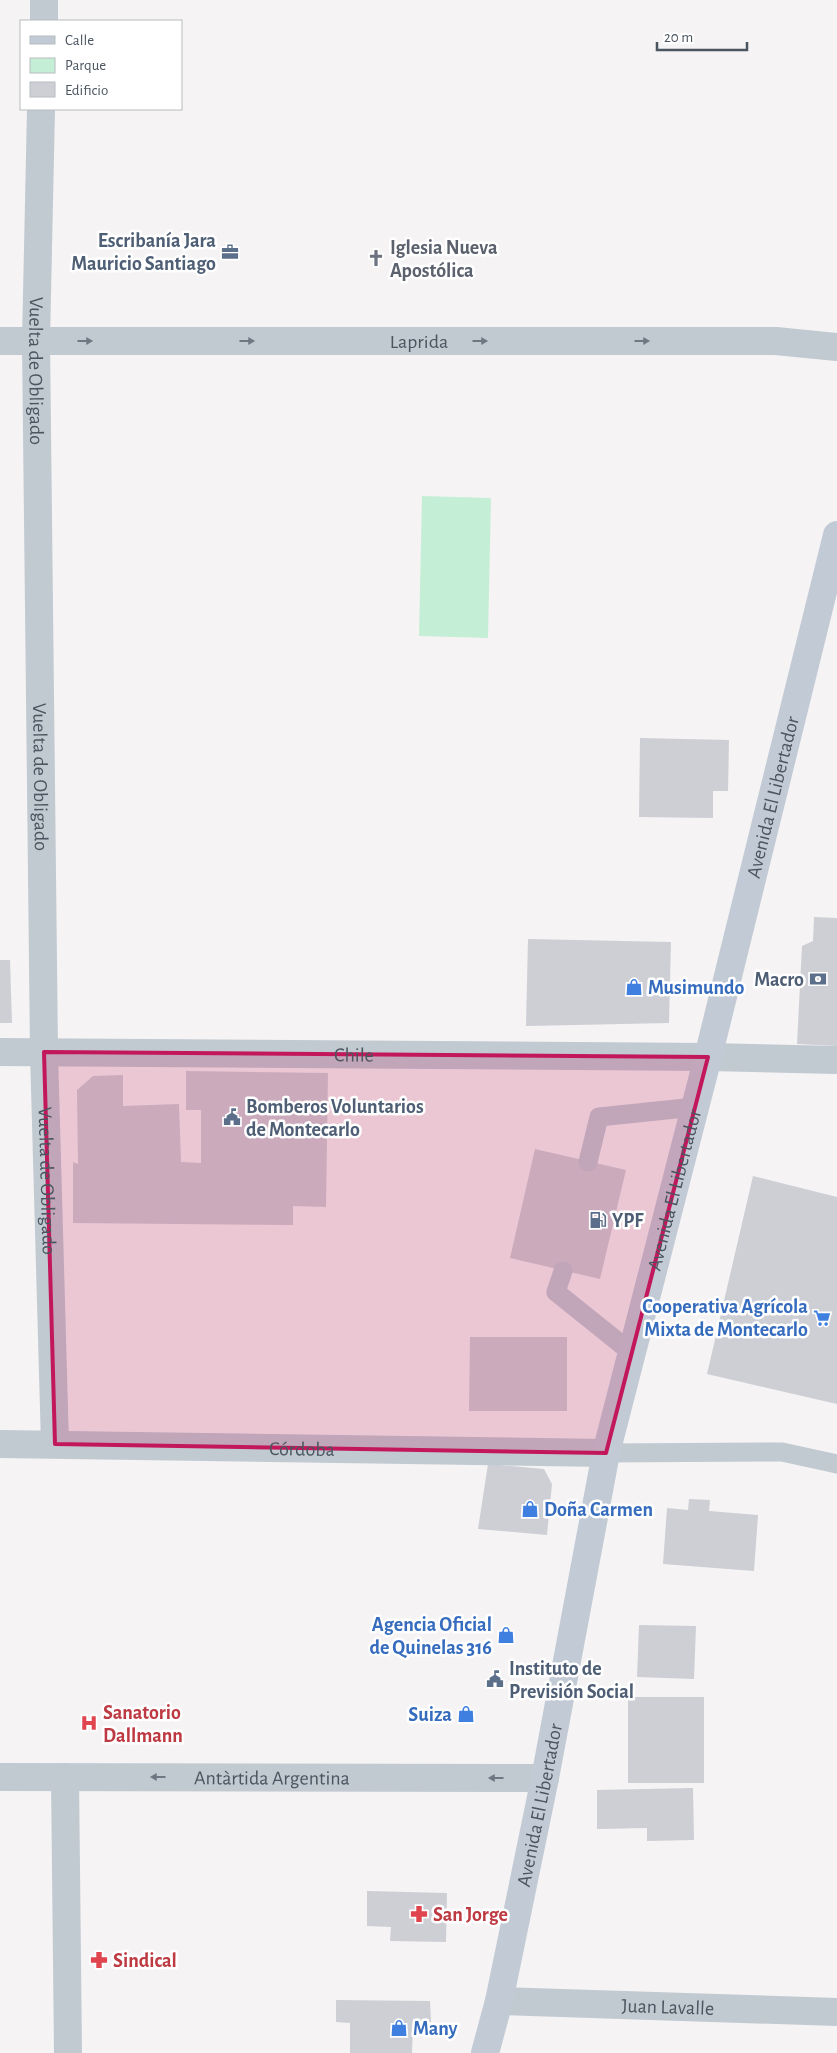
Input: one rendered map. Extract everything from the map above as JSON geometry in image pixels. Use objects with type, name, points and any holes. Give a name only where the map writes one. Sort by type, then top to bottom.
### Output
[{"type":"main road","name":"Avenida El Libertador","points":[[485,2053],[499,2001],[545,1778],[606,1453],[708,1057],[837,536]]},
{"type":"street","points":[[44,0],[44,20]]},
{"type":"street","name":"Vuelta de Obligado","points":[[41,110],[36,341],[44,1052],[55,1444]]},
{"type":"street","name":"Laprida","points":[[0,341],[776,341],[837,347]]},
{"type":"street","name":"Chile","points":[[0,1052],[708,1057],[837,1060]]},
{"type":"street","name":"Córdoba","points":[[0,1444],[606,1453]]},
{"type":"street","name":"Antàrtida Argentina","points":[[0,1777],[545,1778]]},
{"type":"street","points":[[65,1777],[68,2053]]},
{"type":"street","name":"Juan Lavalle","points":[[499,2001],[837,2012]]},
{"type":"lane","points":[[588,1162],[599,1117],[695,1108]]},
{"type":"lane","points":[[562,1271],[556,1292],[632,1352]]},
{"type":"lane","points":[[606,1453],[782,1452],[837,1464]]},
{"type":"highlighted area","points":[[44,1052],[708,1057],[606,1453],[55,1444]]},
{"type":"green space","points":[[422,496],[491,498],[488,638],[419,636]]},
{"type":"building","points":[[640,738],[729,740],[728,791],[713,791],[713,818],[639,817]]},
{"type":"building","points":[[814,917],[837,918],[837,1046],[797,1044],[802,946],[813,941]]},
{"type":"building","points":[[528,939],[671,942],[669,1023],[526,1026]]},
{"type":"building","points":[[0,960],[10,960],[12,1023],[0,1023]]},
{"type":"building","points":[[186,1071],[328,1073],[326,1207],[293,1206],[293,1225],[73,1223],[73,1162],[78,1164],[77,1090],[93,1076],[123,1075],[123,1106],[179,1104],[181,1162],[201,1163],[201,1110],[186,1110]]},
{"type":"building","points":[[535,1149],[626,1170],[600,1279],[510,1258]]},
{"type":"building","points":[[753,1176],[837,1197],[837,1404],[707,1374]]},
{"type":"building","points":[[470,1337],[567,1337],[567,1411],[469,1411]]},
{"type":"building","points":[[488,1464],[544,1469],[552,1484],[547,1535],[478,1529]]},
{"type":"building","points":[[689,1499],[710,1500],[709,1511],[758,1515],[754,1571],[663,1564],[667,1508],[688,1510]]},
{"type":"building","points":[[639,1625],[696,1626],[694,1679],[637,1677]]},
{"type":"building","points":[[628,1697],[704,1697],[704,1783],[628,1783]]},
{"type":"building","points":[[693,1788],[694,1840],[647,1841],[647,1828],[597,1829],[597,1790]]},
{"type":"building","points":[[367,1891],[447,1893],[446,1942],[390,1941],[391,1927],[367,1926]]},
{"type":"building","points":[[336,2000],[430,2001],[431,2022],[413,2022],[412,2053],[350,2053],[350,2023],[336,2022]]},
{"type":"place","name":"Escribanía Jara Mauricio Santiago","points":[[230,252]]},
{"type":"place","name":"Iglesia Nueva Apostólica","points":[[376,258]]},
{"type":"place","name":"Macro","points":[[818,979]]},
{"type":"place","name":"Musimundo","points":[[634,987]]},
{"type":"place","name":"Bomberos Voluntarios de Montecarlo","points":[[232,1117]]},
{"type":"place","name":"YPF","points":[[598,1220]]},
{"type":"place","name":"Cooperativa Agrícola Mixta de Montecarlo","points":[[822,1318]]},
{"type":"place","name":"Doña Carmen","points":[[530,1509]]},
{"type":"place","name":"Agencia Oficial de Quinelas 316","points":[[506,1635]]},
{"type":"place","name":"Instituto de Previsión Social","points":[[495,1679]]},
{"type":"place","name":"Suiza","points":[[466,1714]]},
{"type":"place","name":"Sanatorio Dallmann","points":[[89,1723]]},
{"type":"place","name":"San Jorge","points":[[419,1914]]},
{"type":"place","name":"Sindical","points":[[99,1960]]},
{"type":"place","name":"Many","points":[[399,2028]]}]
